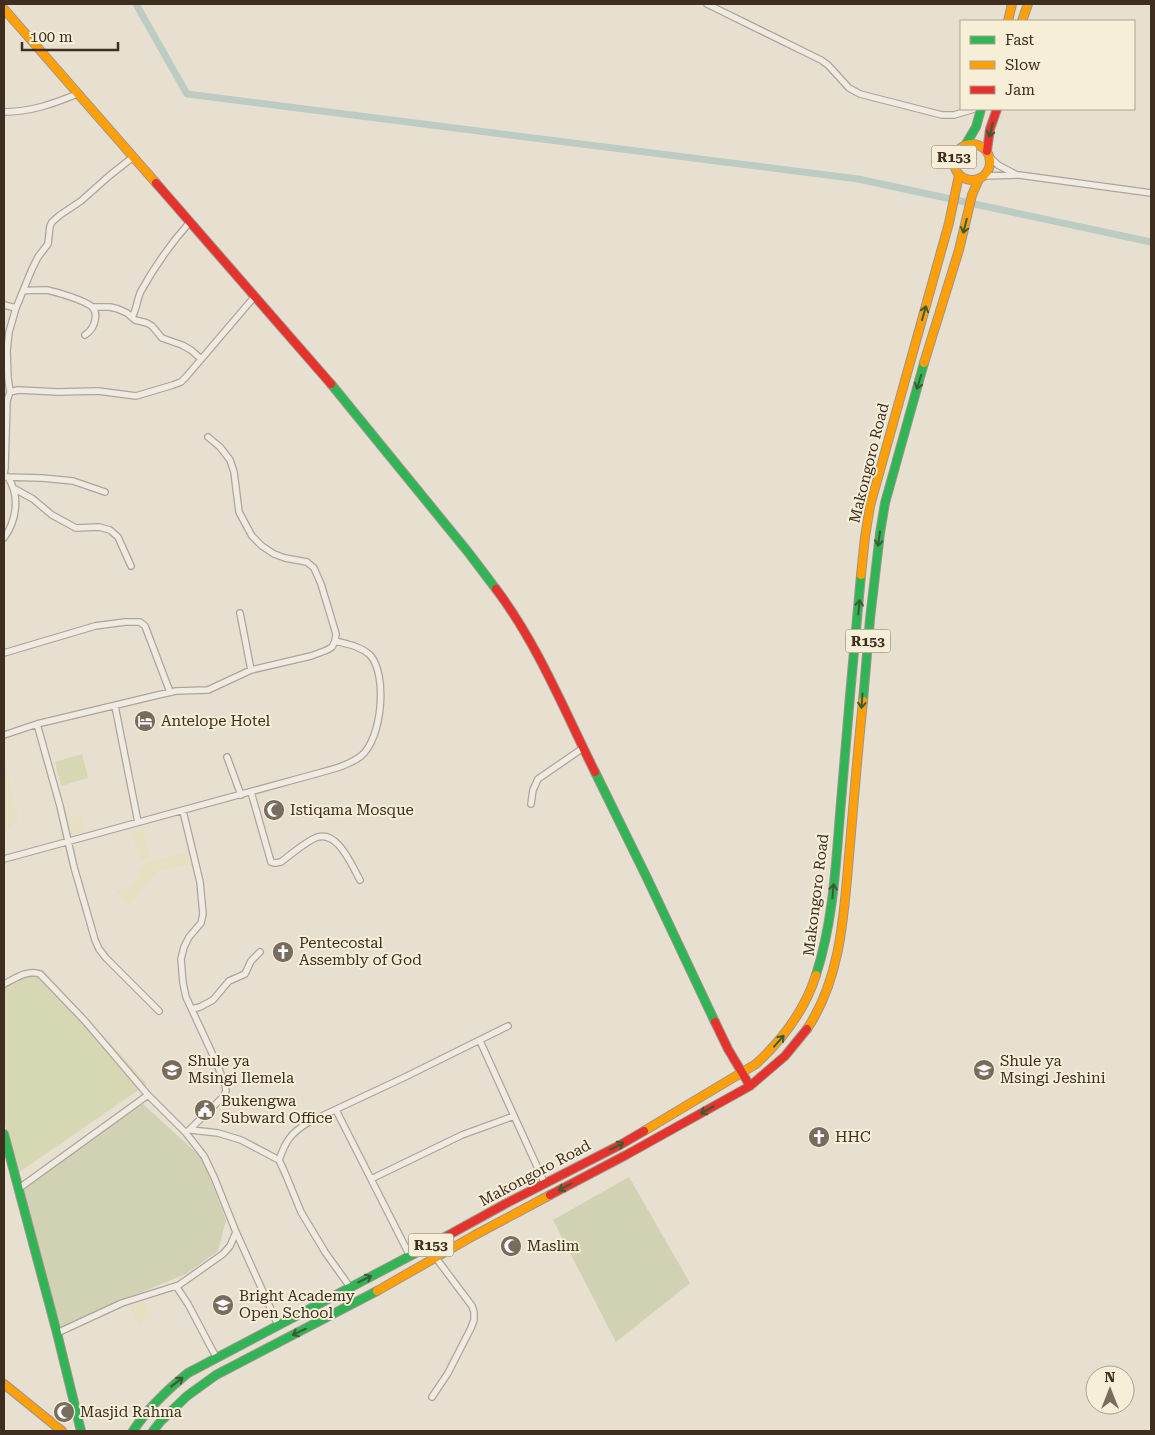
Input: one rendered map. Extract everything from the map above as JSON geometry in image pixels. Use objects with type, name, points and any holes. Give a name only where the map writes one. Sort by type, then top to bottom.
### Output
[{"type":"main road","points":[[1008,20],[1012,4]]},
{"type":"main road","points":[[1022,20],[1028,4]]},
{"type":"main road","points":[[4,9],[321,371],[500,592],[533,647],[728,1049],[750,1086]]},
{"type":"main road","name":"Makongoro Road","points":[[133,1431],[151,1405],[166,1391],[188,1374],[216,1357],[620,1145],[742,1073],[769,1052],[801,1011],[812,988],[824,951],[832,903],[850,690],[865,537],[869,514],[949,223],[959,175],[953,164],[954,158],[956,152],[966,144],[976,127],[981,110]]},
{"type":"main road","name":"Makongoro Road","points":[[153,1431],[187,1396],[216,1375],[358,1302],[505,1219],[750,1086],[791,1050],[803,1034],[817,1012],[825,994],[838,954],[844,911],[870,619],[885,503],[896,460],[959,250],[972,194],[981,177],[990,167],[988,154],[990,129],[996,110]]},
{"type":"main road","name":"R153","points":[[966,144],[977,144],[988,154]]},
{"type":"main road","name":"R153","points":[[959,175],[968,180],[981,177]]},
{"type":"main road","points":[[4,1134],[58,1333],[81,1431]]},
{"type":"main road","points":[[4,1384],[62,1431]]},
{"type":"street","points":[[707,4],[821,60],[849,88],[860,94],[942,115],[954,115],[971,110]]},
{"type":"street","points":[[4,112],[36,110],[77,94]]},
{"type":"street","points":[[988,154],[998,166],[1019,175]]},
{"type":"street","points":[[131,566],[118,536],[110,530],[99,527],[76,528],[45,510],[33,499],[15,489],[5,476],[5,429],[7,401],[10,392],[6,379],[9,332],[16,308],[38,257],[48,244],[50,226],[60,215],[81,201],[132,157]]},
{"type":"street","points":[[981,177],[1019,175],[1151,193]]},
{"type":"street","points":[[132,317],[139,296],[150,276],[175,239],[190,222]]},
{"type":"street","points":[[23,291],[47,290],[60,293],[93,307],[118,309],[138,321],[152,326],[162,338],[182,345],[201,359]]},
{"type":"street","points":[[10,392],[18,390],[98,391],[136,396],[181,382],[255,296]]},
{"type":"street","points":[[4,305],[16,308]]},
{"type":"street","points":[[85,335],[94,326],[96,317],[93,307]]},
{"type":"street","points":[[4,734],[36,724],[170,692],[208,690],[251,670],[311,656],[332,647],[336,634],[321,584],[314,568],[307,562],[274,554],[252,536],[239,512],[234,472],[230,460],[223,450],[208,437]]},
{"type":"street","points":[[5,476],[73,481],[105,492]]},
{"type":"street","points":[[4,538],[11,527],[13,519],[16,501],[15,489]]},
{"type":"street","points":[[240,613],[251,670]]},
{"type":"street","points":[[4,653],[95,626],[140,622],[145,626],[170,692]]},
{"type":"street","points":[[4,859],[340,767],[362,756],[373,740],[376,731],[380,688],[376,665],[370,656],[360,648],[335,641]]},
{"type":"street","points":[[115,706],[138,822]]},
{"type":"street","points":[[36,724],[60,806],[67,842],[92,931],[99,949],[117,970],[159,1011]]},
{"type":"street","points":[[531,804],[533,790],[538,779],[583,748]]},
{"type":"street","points":[[227,757],[241,795]]},
{"type":"street","points":[[251,792],[271,862],[281,862],[314,839],[321,836],[329,837],[338,844],[360,880]]},
{"type":"street","points":[[183,811],[200,882],[203,905],[201,923],[189,937],[184,947],[181,960],[183,983],[186,997],[217,1064],[226,1092],[188,1132]]},
{"type":"street","points":[[192,1009],[213,1000],[229,981],[245,974],[251,961],[260,952]]},
{"type":"street","points":[[4,984],[28,973],[35,972],[40,974],[85,1022],[148,1095],[188,1132],[208,1162],[236,1232],[278,1325]]},
{"type":"street","points":[[279,1160],[284,1146],[295,1131],[308,1122],[508,1026]]},
{"type":"street","points":[[480,1041],[545,1184]]},
{"type":"street","points":[[18,1189],[148,1095]]},
{"type":"street","points":[[336,1110],[410,1256]]},
{"type":"street","points":[[371,1179],[462,1135],[514,1116]]},
{"type":"street","points":[[188,1132],[218,1133],[241,1140],[279,1160],[305,1219],[325,1252],[350,1287]]},
{"type":"street","points":[[58,1333],[122,1303],[176,1286],[223,1254],[230,1246],[236,1232]]},
{"type":"street","points":[[432,1397],[460,1353],[474,1320],[472,1306],[436,1258]]},
{"type":"street","points":[[176,1286],[188,1304],[216,1357]]},
{"type":"shaded area","points":[[4,759],[19,819],[4,833]]},
{"type":"shaded area","points":[[81,816],[86,832],[71,835],[68,820]]},
{"type":"shaded area","points":[[142,829],[151,859],[141,862],[131,832]]},
{"type":"shaded area","points":[[187,852],[191,864],[157,871],[129,907],[116,891],[132,886],[144,863]]},
{"type":"shaded area","points":[[143,1301],[149,1316],[143,1320],[143,1323],[138,1324],[130,1307]]},
{"type":"green space","points":[[82,754],[88,778],[61,786],[55,762]]},
{"type":"green space","points":[[42,969],[147,1084],[18,1173],[4,1121],[4,985]]},
{"type":"green space","points":[[143,1104],[202,1158],[226,1220],[218,1251],[186,1274],[135,1295],[62,1330],[18,1185]]},
{"type":"green space","points":[[629,1177],[690,1283],[616,1342],[553,1220]]},
{"type":"waterway","points":[[136,4],[187,94],[858,179],[1151,242]]},
{"type":"traffic: fast","points":[[966,144],[976,127],[981,110]]},
{"type":"traffic: fast","points":[[863,701],[870,619],[885,503],[924,363]]},
{"type":"traffic: fast","points":[[331,384],[496,589]]},
{"type":"traffic: fast","points":[[816,975],[831,911],[861,575]]},
{"type":"traffic: fast","points":[[595,772],[715,1022]]},
{"type":"traffic: fast","points":[[4,1134],[81,1431]]},
{"type":"traffic: fast","points":[[133,1431],[158,1400],[188,1373],[427,1247]]},
{"type":"traffic: fast","points":[[153,1431],[187,1396],[216,1375],[377,1291]]},
{"type":"traffic: slow","points":[[1008,20],[1012,4]]},
{"type":"traffic: slow","points":[[1022,20],[1028,4]]},
{"type":"traffic: slow","points":[[4,9],[156,183]]},
{"type":"traffic: slow","points":[[972,144],[979,145],[985,149],[989,155],[990,162],[989,169],[985,175],[979,179],[972,180],[965,179],[959,175],[955,169],[954,162],[955,155],[959,149],[965,145],[972,144]]},
{"type":"traffic: slow","points":[[861,575],[870,506],[949,223],[959,175]]},
{"type":"traffic: slow","points":[[924,363],[959,250],[972,195],[979,179]]},
{"type":"traffic: slow","points":[[807,1029],[819,1008],[828,986],[840,940],[863,701]]},
{"type":"traffic: slow","points":[[644,1131],[756,1064],[792,1023],[806,1000],[816,975]]},
{"type":"traffic: slow","points":[[377,1291],[550,1195]]},
{"type":"traffic: slow","points":[[4,1384],[62,1431]]},
{"type":"traffic: jam","points":[[987,151],[990,129],[997,110]]},
{"type":"traffic: jam","points":[[156,183],[331,384]]},
{"type":"traffic: jam","points":[[496,589],[525,632],[595,772]]},
{"type":"traffic: jam","points":[[715,1022],[728,1049],[750,1086]]},
{"type":"traffic: jam","points":[[550,1195],[750,1086],[785,1056],[807,1029]]},
{"type":"traffic: jam","points":[[427,1247],[644,1131]]},
{"type":"place","name":"Antelope Hotel","points":[[145,721]]},
{"type":"place","name":"Istiqama Mosque","points":[[274,810]]},
{"type":"place","name":"Pentecostal Assembly of God","points":[[283,952]]},
{"type":"place","name":"Shule ya Msingi Ilemela","points":[[172,1070]]},
{"type":"place","name":"Shule ya Msingi Jeshini","points":[[984,1070]]},
{"type":"place","name":"Bukengwa Subward Office","points":[[205,1110]]},
{"type":"place","name":"HHC","points":[[819,1137]]},
{"type":"place","name":"Maslim","points":[[511,1246]]},
{"type":"place","name":"Bright Academy Open School","points":[[223,1305]]},
{"type":"place","name":"Masjid Rahma","points":[[64,1412]]}]
